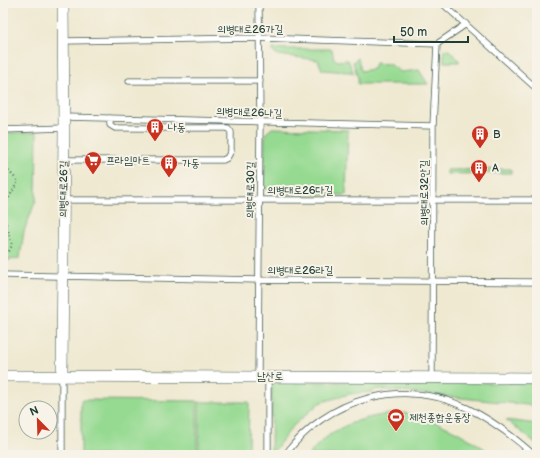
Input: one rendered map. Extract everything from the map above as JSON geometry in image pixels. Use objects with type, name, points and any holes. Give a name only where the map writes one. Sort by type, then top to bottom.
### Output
[{"type":"street","name":"의병대로26길","points":[[62,376],[64,160],[63,3]]},
{"type":"street","name":"남산로","points":[[3,376],[537,378]]},
{"type":"lane","name":"의병대로30길","points":[[259,3],[259,280],[268,455]]},
{"type":"lane","points":[[442,3],[537,89]]},
{"type":"lane","points":[[438,44],[466,24]]},
{"type":"lane","name":"의병대로26가길","points":[[63,41],[260,38],[438,44]]},
{"type":"lane","name":"의병대로32안길","points":[[432,377],[434,281],[433,126],[438,44]]},
{"type":"lane","points":[[129,81],[260,82]]},
{"type":"lane","points":[[64,160],[223,160],[227,158],[231,151],[231,132],[228,128],[115,128],[110,125],[110,118]]},
{"type":"lane","name":"의병대로26나길","points":[[3,130],[110,118],[433,126]]},
{"type":"lane","name":"의병대로26다길","points":[[63,200],[537,200]]},
{"type":"lane","name":"의병대로26라길","points":[[3,275],[259,280],[537,282]]},
{"type":"lane","points":[[62,376],[62,455]]},
{"type":"lane","points":[[285,455],[308,429],[328,414],[358,401],[394,394],[417,395],[445,400],[467,408],[498,426],[534,455]]},
{"type":"path","points":[[3,165],[18,181],[3,210],[12,245],[9,251],[3,253]]},
{"type":"path","points":[[3,198],[7,201]]},
{"type":"green space","points":[[273,49],[332,49],[334,59],[338,61],[348,60],[354,74],[350,72],[322,70],[318,60],[278,55],[273,52]]},
{"type":"green space","points":[[444,49],[449,50],[459,60],[459,62],[444,62]]},
{"type":"green space","points":[[358,58],[361,71],[373,69],[375,63],[389,64],[401,72],[419,70],[428,84],[358,84],[358,78],[353,62]]},
{"type":"green space","points":[[272,128],[348,130],[346,195],[272,194],[264,187],[265,134]]},
{"type":"green space","points":[[37,132],[36,200],[24,231],[20,258],[3,261],[3,133]]},
{"type":"green space","points":[[511,169],[511,173],[447,174],[447,170]]},
{"type":"green space","points":[[277,382],[537,383],[537,406],[377,389],[372,392],[349,394],[319,403],[292,427],[271,455],[272,385]]},
{"type":"green space","points":[[81,400],[197,401],[197,455],[81,455]]},
{"type":"green space","points":[[199,402],[249,402],[248,455],[199,455]]},
{"type":"green space","name":"제천종합운동장","points":[[405,413],[429,420],[451,429],[493,455],[309,455],[328,436],[352,423],[378,416]]},
{"type":"green space","points":[[506,420],[537,424],[537,444]]},
{"type":"place","name":"나동","points":[[155,142]]},
{"type":"place","name":"B","points":[[480,149]]},
{"type":"place","name":"프라임마트","points":[[93,175]]},
{"type":"place","name":"가동","points":[[169,178]]},
{"type":"place","name":"A","points":[[479,183]]},
{"type":"place","name":"제천종합운동장","points":[[396,432]]}]
